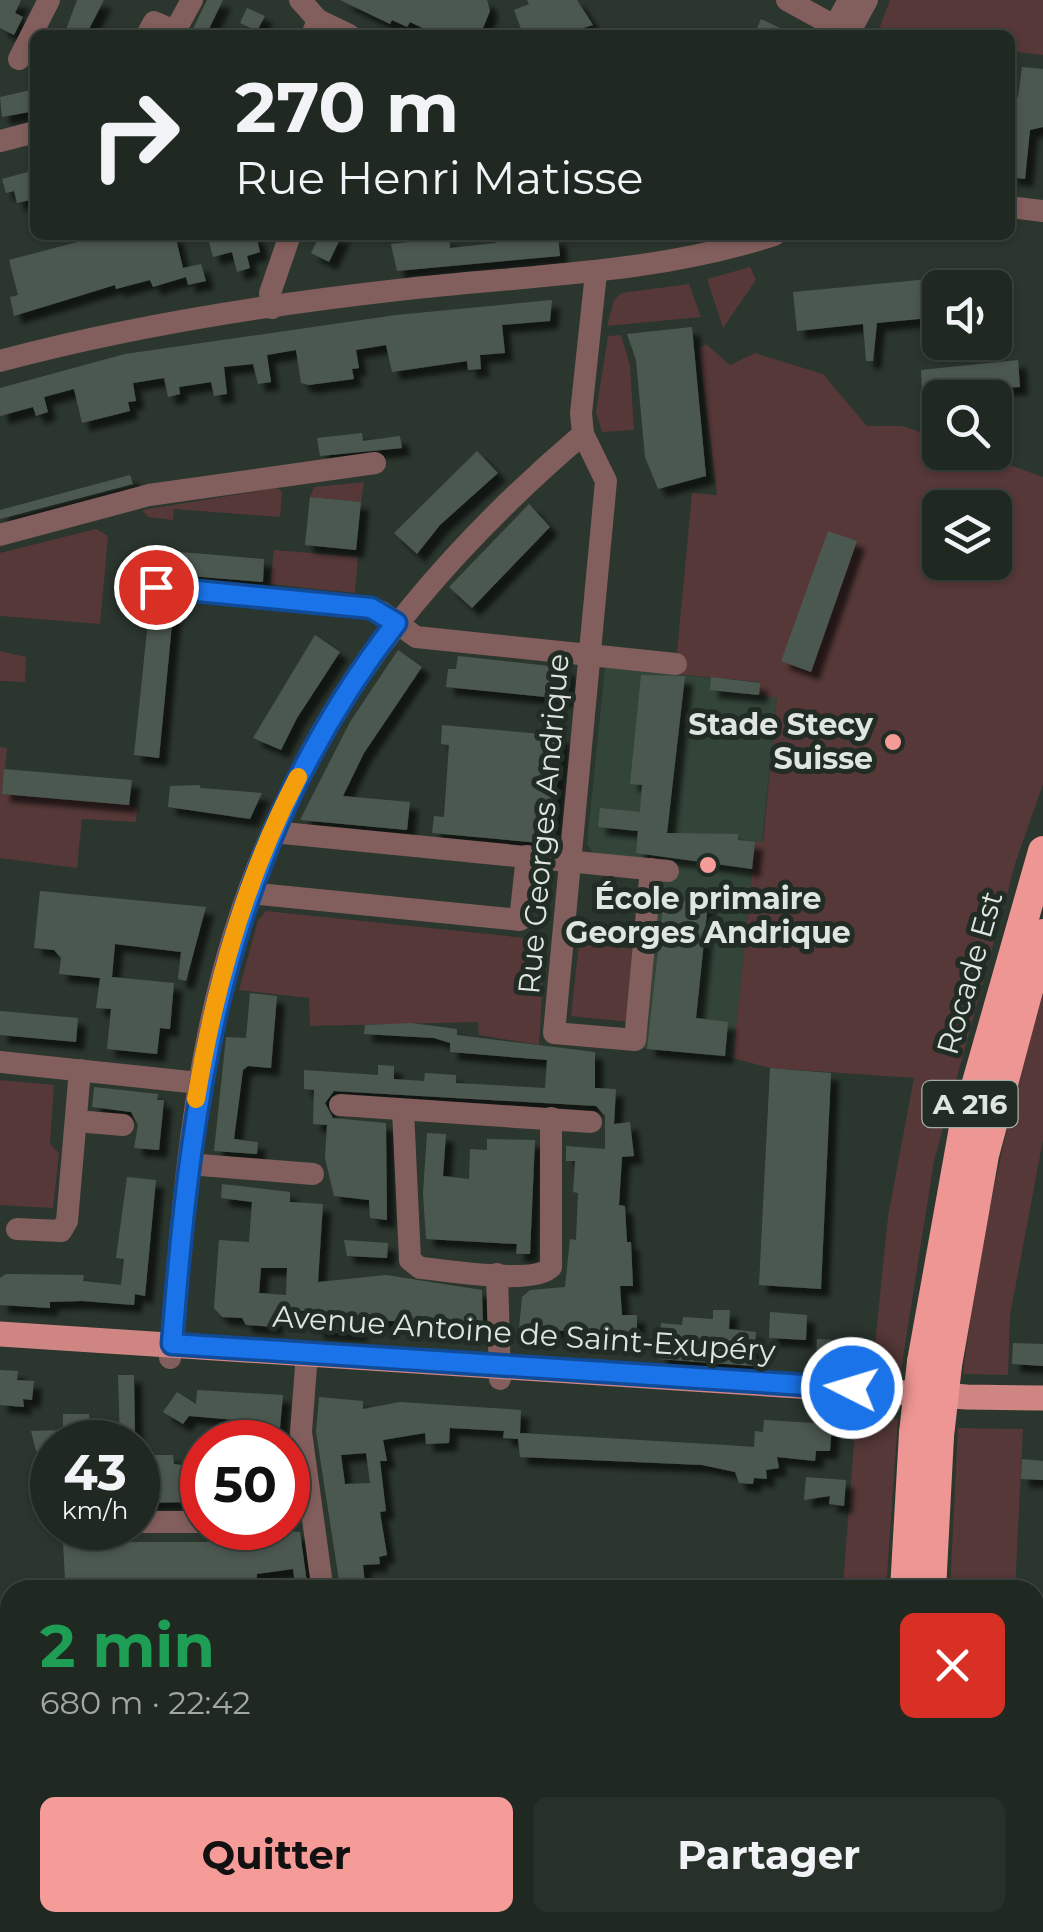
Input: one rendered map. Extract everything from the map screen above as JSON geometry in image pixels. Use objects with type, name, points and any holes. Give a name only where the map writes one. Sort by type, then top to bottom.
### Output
[{"type":"highway","name":"Rocade Est","points":[[909,1580],[919,1555],[926,1435],[964,1128],[1043,852]]},
{"type":"highway","name":"Rocade Est","points":[[934,1363],[987,1140],[1043,934]]},
{"type":"highway","name":"Rocade Est","points":[[919,1555],[928,1580]]},
{"type":"main road","name":"Avenue Antoine de Saint-Exupéry","points":[[0,1334],[171,1351],[500,1372],[1043,1398]]},
{"type":"main road","name":"Avenue Antoine de Saint-Exupéry","points":[[0,1348],[171,1351]]},
{"type":"main road","name":"Avenue Antoine de Saint-Exupéry","points":[[500,1372],[1043,1412]]},
{"type":"street","points":[[34,30],[49,0]]},
{"type":"street","points":[[177,30],[192,0]]},
{"type":"street","points":[[300,0],[315,28]]},
{"type":"street","points":[[787,0],[835,30]]},
{"type":"street","points":[[841,30],[849,0]]},
{"type":"street","points":[[842,30],[867,0]]},
{"type":"street","points":[[150,30],[154,22],[174,30]]},
{"type":"street","points":[[19,59],[30,37]]},
{"type":"street","points":[[0,141],[30,133]]},
{"type":"street","points":[[1015,208],[1043,211]]},
{"type":"street","points":[[272,308],[270,293],[288,240]]},
{"type":"street","points":[[674,262],[705,240]]},
{"type":"street","points":[[0,361],[104,334],[398,290],[596,273],[674,262],[751,240]]},
{"type":"street","points":[[171,1351],[199,1083],[218,994],[249,893],[273,832],[335,710],[396,623],[459,549],[584,434],[582,413],[596,273]]},
{"type":"street","name":"Rue Georges Andrique","points":[[571,861],[659,870],[644,938],[635,1040],[554,1033],[606,476],[584,434]]},
{"type":"street","points":[[0,535],[149,495],[375,463]]},
{"type":"street","points":[[128,584],[371,608],[424,638],[676,664]]},
{"type":"street","points":[[273,832],[571,861]]},
{"type":"street","name":"Rue Georges Andrique","points":[[249,893],[520,920],[526,856]]},
{"type":"street","points":[[0,1062],[199,1083]]},
{"type":"street","points":[[16,1229],[62,1231],[67,1220],[80,1070]]},
{"type":"street","points":[[340,1105],[591,1122]]},
{"type":"street","points":[[402,1110],[408,1254],[420,1268],[497,1274],[542,1275],[552,1260],[551,1118]]},
{"type":"street","points":[[76,1121],[123,1124]]},
{"type":"street","points":[[188,1164],[313,1174]]},
{"type":"street","points":[[497,1274],[500,1372]]},
{"type":"street","points":[[302,1420],[307,1360]]},
{"type":"street","points":[[310,1545],[321,1580]]},
{"type":"shaded area","points":[[890,0],[1043,0],[1043,55],[1015,52],[1015,30],[879,30]]},
{"type":"shaded area","points":[[750,267],[756,280],[723,328],[707,279]]},
{"type":"shaded area","points":[[689,284],[701,317],[607,326],[614,300],[621,293]]},
{"type":"shaded area","points":[[621,335],[630,365],[634,430],[602,432],[596,413],[608,336]]},
{"type":"shaded area","name":"Stade Stecy Suisse","points":[[706,344],[730,365],[755,353],[823,374],[867,426],[903,426],[922,433],[922,470],[1012,470],[1012,466],[1043,477],[1043,784],[1016,861],[934,1161],[900,1377],[872,1374],[888,1216],[914,1078],[770,1068],[733,1058],[755,842],[763,842],[777,698],[759,695],[759,682],[675,674],[692,493],[717,495],[699,349]]},
{"type":"shaded area","points":[[364,482],[361,502],[310,497],[314,487]]},
{"type":"shaded area","points":[[277,488],[282,492],[280,517],[174,509],[173,520],[148,517],[142,510]]},
{"type":"shaded area","points":[[96,529],[108,536],[100,624],[0,616],[0,553]]},
{"type":"shaded area","points":[[274,550],[358,557],[355,593],[270,584]]},
{"type":"shaded area","points":[[0,651],[26,657],[25,682],[0,681]]},
{"type":"shaded area","name":"École primaire Georges Andrique","points":[[605,667],[760,683],[777,697],[762,842],[755,843],[733,1058],[642,1048],[663,861],[593,853],[587,844]]},
{"type":"shaded area","points":[[0,747],[7,748],[3,794],[129,805],[137,808],[136,822],[82,819],[77,868],[0,858]]},
{"type":"shaded area","points":[[266,911],[545,940],[539,1045],[479,1035],[478,1022],[310,1026],[309,998],[239,990],[258,920]]},
{"type":"shaded area","points":[[579,943],[636,949],[629,1022],[571,1016]]},
{"type":"shaded area","points":[[1043,987],[1043,1140],[1010,1316],[1008,1375],[963,1374],[996,1179]]},
{"type":"shaded area","points":[[0,1080],[54,1085],[50,1144],[59,1153],[53,1208],[0,1205]]},
{"type":"shaded area","points":[[856,1417],[898,1419],[887,1580],[843,1580]]},
{"type":"shaded area","points":[[958,1428],[1023,1429],[1015,1580],[950,1580]]},
{"type":"building","points":[[0,0],[21,0],[15,13],[23,17],[14,35],[0,28]]},
{"type":"building","points":[[77,0],[104,0],[89,30],[66,30]]},
{"type":"building","points":[[207,0],[223,0],[208,30],[192,30]]},
{"type":"building","points":[[340,0],[487,0],[490,11],[482,30],[427,30],[410,22],[407,27],[392,20],[390,24]]},
{"type":"building","points":[[527,0],[577,0],[593,25],[577,30],[522,30],[514,10],[529,4]]},
{"type":"building","points":[[247,8],[265,16],[258,30],[240,23]]},
{"type":"building","points":[[761,19],[784,30],[756,30]]},
{"type":"building","points":[[1022,67],[1043,69],[1043,127],[1030,130],[1025,179],[1015,178],[1015,97],[1018,97]]},
{"type":"building","points":[[30,90],[30,112],[2,117],[0,97]]},
{"type":"building","points":[[30,171],[30,200],[17,203],[14,191],[6,193],[2,179]]},
{"type":"building","points":[[85,240],[176,240],[183,268],[201,264],[206,281],[188,285],[186,277],[153,287],[150,280],[116,289],[115,285],[14,316],[10,297],[18,295],[9,260]]},
{"type":"building","points":[[208,240],[257,240],[260,252],[247,256],[250,268],[237,272],[232,252],[213,257]]},
{"type":"building","points":[[318,240],[340,240],[329,262],[311,253]]},
{"type":"building","points":[[449,240],[450,248],[496,243],[496,240],[558,240],[560,256],[397,271],[391,244]]},
{"type":"building","points":[[922,280],[922,319],[877,323],[873,361],[866,361],[863,324],[797,331],[793,292]]},
{"type":"building","points":[[552,300],[550,321],[502,325],[505,353],[480,355],[481,369],[468,370],[467,361],[392,372],[386,345],[356,350],[359,368],[352,369],[354,379],[309,385],[301,383],[296,350],[267,355],[271,382],[258,384],[253,364],[224,367],[227,394],[214,396],[211,382],[179,387],[180,394],[168,397],[164,378],[133,383],[136,401],[128,402],[130,411],[82,423],[74,389],[44,397],[48,412],[36,416],[33,407],[0,416],[0,388],[125,354],[396,315]]},
{"type":"building","points":[[692,327],[706,476],[658,489],[645,457],[636,360],[627,334]]},
{"type":"building","points":[[1018,360],[1020,387],[1012,387],[1012,380],[922,380],[922,393],[921,370]]},
{"type":"building","points":[[362,433],[363,441],[400,436],[402,448],[320,456],[317,438]]},
{"type":"building","points":[[477,451],[498,473],[440,525],[417,554],[394,533]]},
{"type":"building","points":[[130,475],[133,484],[0,519],[0,510]]},
{"type":"building","points":[[310,497],[361,502],[356,550],[305,545]]},
{"type":"building","points":[[529,504],[550,527],[472,608],[449,587]]},
{"type":"building","points":[[828,531],[857,541],[811,672],[781,661]]},
{"type":"building","points":[[180,552],[264,559],[263,582],[177,575]]},
{"type":"building","points":[[150,602],[174,604],[159,758],[134,755]]},
{"type":"building","points":[[315,635],[340,652],[281,750],[253,738]]},
{"type":"building","points":[[398,650],[422,667],[364,753],[343,796],[410,802],[407,830],[300,820],[350,722]]},
{"type":"building","points":[[458,656],[568,668],[565,699],[446,687],[448,669],[456,669]]},
{"type":"building","points":[[641,675],[685,676],[667,833],[738,834],[738,840],[755,842],[752,869],[636,853],[638,831],[598,827],[600,808],[640,812],[642,785],[630,784]]},
{"type":"building","points":[[711,677],[760,683],[759,695],[710,690]]},
{"type":"building","points":[[442,725],[562,736],[551,844],[432,833],[434,816],[444,817],[449,745],[441,744]]},
{"type":"building","points":[[4,769],[132,780],[129,805],[2,794]]},
{"type":"building","points":[[200,785],[262,793],[250,819],[168,807],[170,786]]},
{"type":"building","points":[[40,891],[206,907],[186,981],[178,979],[181,952],[115,944],[112,977],[174,983],[170,1029],[160,1028],[157,1054],[107,1049],[111,1009],[96,1008],[100,978],[59,974],[61,958],[54,950],[34,948]]},
{"type":"building","points":[[664,898],[708,903],[696,1018],[728,1022],[725,1056],[647,1049]]},
{"type":"building","points":[[250,993],[277,996],[271,1068],[248,1066],[243,1070],[234,1139],[258,1142],[257,1154],[214,1151],[226,1037],[246,1038]]},
{"type":"building","points":[[0,1011],[78,1018],[76,1042],[0,1035]]},
{"type":"building","points":[[411,1023],[457,1029],[457,1035],[595,1052],[595,1088],[616,1089],[614,1124],[630,1122],[634,1156],[622,1157],[619,1205],[625,1206],[633,1286],[620,1286],[622,1315],[637,1315],[637,1334],[519,1329],[522,1297],[530,1290],[565,1287],[570,1239],[576,1240],[578,1193],[573,1192],[575,1161],[566,1161],[566,1146],[605,1149],[605,1116],[596,1106],[334,1091],[325,1103],[333,1118],[386,1123],[387,1220],[370,1218],[369,1200],[334,1196],[325,1158],[327,1125],[313,1124],[314,1090],[304,1089],[304,1070],[378,1075],[378,1065],[394,1066],[394,1079],[424,1081],[425,1073],[456,1075],[456,1083],[545,1088],[547,1060],[450,1052],[450,1043],[434,1038],[364,1034],[365,1025]]},
{"type":"building","points":[[770,1068],[831,1073],[821,1289],[759,1285]]},
{"type":"building","points":[[94,1087],[158,1094],[157,1100],[164,1100],[159,1150],[134,1148],[138,1125],[131,1112],[92,1107]]},
{"type":"building","points":[[427,1133],[446,1134],[443,1176],[469,1179],[470,1149],[487,1150],[487,1139],[535,1140],[530,1254],[516,1254],[517,1244],[426,1239],[423,1193]]},
{"type":"building","points":[[127,1177],[156,1180],[145,1296],[135,1294],[134,1305],[82,1301],[50,1302],[50,1308],[0,1305],[0,1278],[6,1274],[84,1275],[83,1281],[121,1285],[124,1259],[116,1258]]},
{"type":"building","points":[[222,1184],[290,1192],[290,1202],[323,1204],[318,1282],[386,1275],[482,1290],[483,1324],[358,1320],[360,1334],[316,1331],[317,1312],[276,1309],[275,1327],[246,1325],[242,1318],[222,1317],[214,1308],[219,1240],[249,1242],[252,1202],[221,1198]],"holes":[[[261,1268],[287,1268],[286,1295],[259,1293]]]},
{"type":"building","points":[[344,1240],[388,1243],[387,1258],[347,1256]]},
{"type":"building","points":[[713,1310],[730,1310],[729,1329],[756,1332],[753,1366],[658,1359],[661,1323],[682,1325],[683,1317],[713,1319]]},
{"type":"building","points":[[770,1312],[807,1315],[806,1340],[769,1338]]},
{"type":"building","points":[[817,1339],[837,1340],[836,1368],[816,1367]]},
{"type":"building","points":[[1013,1343],[1043,1344],[1043,1366],[1012,1364]]},
{"type":"building","points":[[0,1370],[18,1371],[17,1380],[34,1381],[32,1400],[23,1399],[24,1407],[0,1405]]},
{"type":"building","points":[[118,1375],[134,1375],[135,1420],[119,1420]]},
{"type":"building","points":[[197,1390],[283,1395],[281,1420],[189,1416],[180,1422],[163,1412],[177,1392],[196,1404]]},
{"type":"building","points":[[319,1397],[363,1401],[363,1409],[400,1402],[521,1410],[520,1433],[754,1447],[755,1431],[763,1432],[764,1420],[832,1424],[830,1451],[816,1451],[815,1461],[777,1457],[779,1468],[766,1470],[767,1479],[754,1478],[753,1484],[739,1483],[735,1472],[702,1465],[520,1457],[518,1439],[503,1438],[504,1431],[450,1428],[449,1443],[426,1444],[425,1433],[383,1440],[387,1461],[380,1461],[386,1511],[380,1512],[387,1555],[379,1557],[380,1564],[363,1565],[365,1580],[339,1580],[316,1432]],"holes":[[[366,1453],[370,1483],[345,1484],[341,1455]]]},
{"type":"building","points":[[63,1414],[89,1414],[89,1420],[63,1420]]},
{"type":"building","points":[[160,1455],[173,1455],[174,1464],[180,1465],[180,1502],[160,1503]]},
{"type":"building","points":[[1022,1459],[1043,1461],[1043,1480],[1021,1479]]},
{"type":"building","points":[[806,1477],[846,1480],[844,1506],[829,1504],[830,1496],[804,1500]]},
{"type":"building","points":[[160,1542],[180,1542],[180,1550],[302,1550],[307,1580],[295,1580],[293,1569],[257,1574],[257,1580],[65,1580],[63,1550],[160,1550]]},
{"type":"slow traffic","points":[[196,1099],[232,944],[271,835],[298,777]]},
{"type":"place","name":"Stade Stecy Suisse","points":[[893,742]]},
{"type":"place","name":"École primaire Georges Andrique","points":[[708,865]]},
{"type":"route","points":[[156,587],[371,608],[396,623],[350,686],[293,787],[260,862],[232,944],[211,1022],[193,1122],[172,1344],[852,1388]]}]
